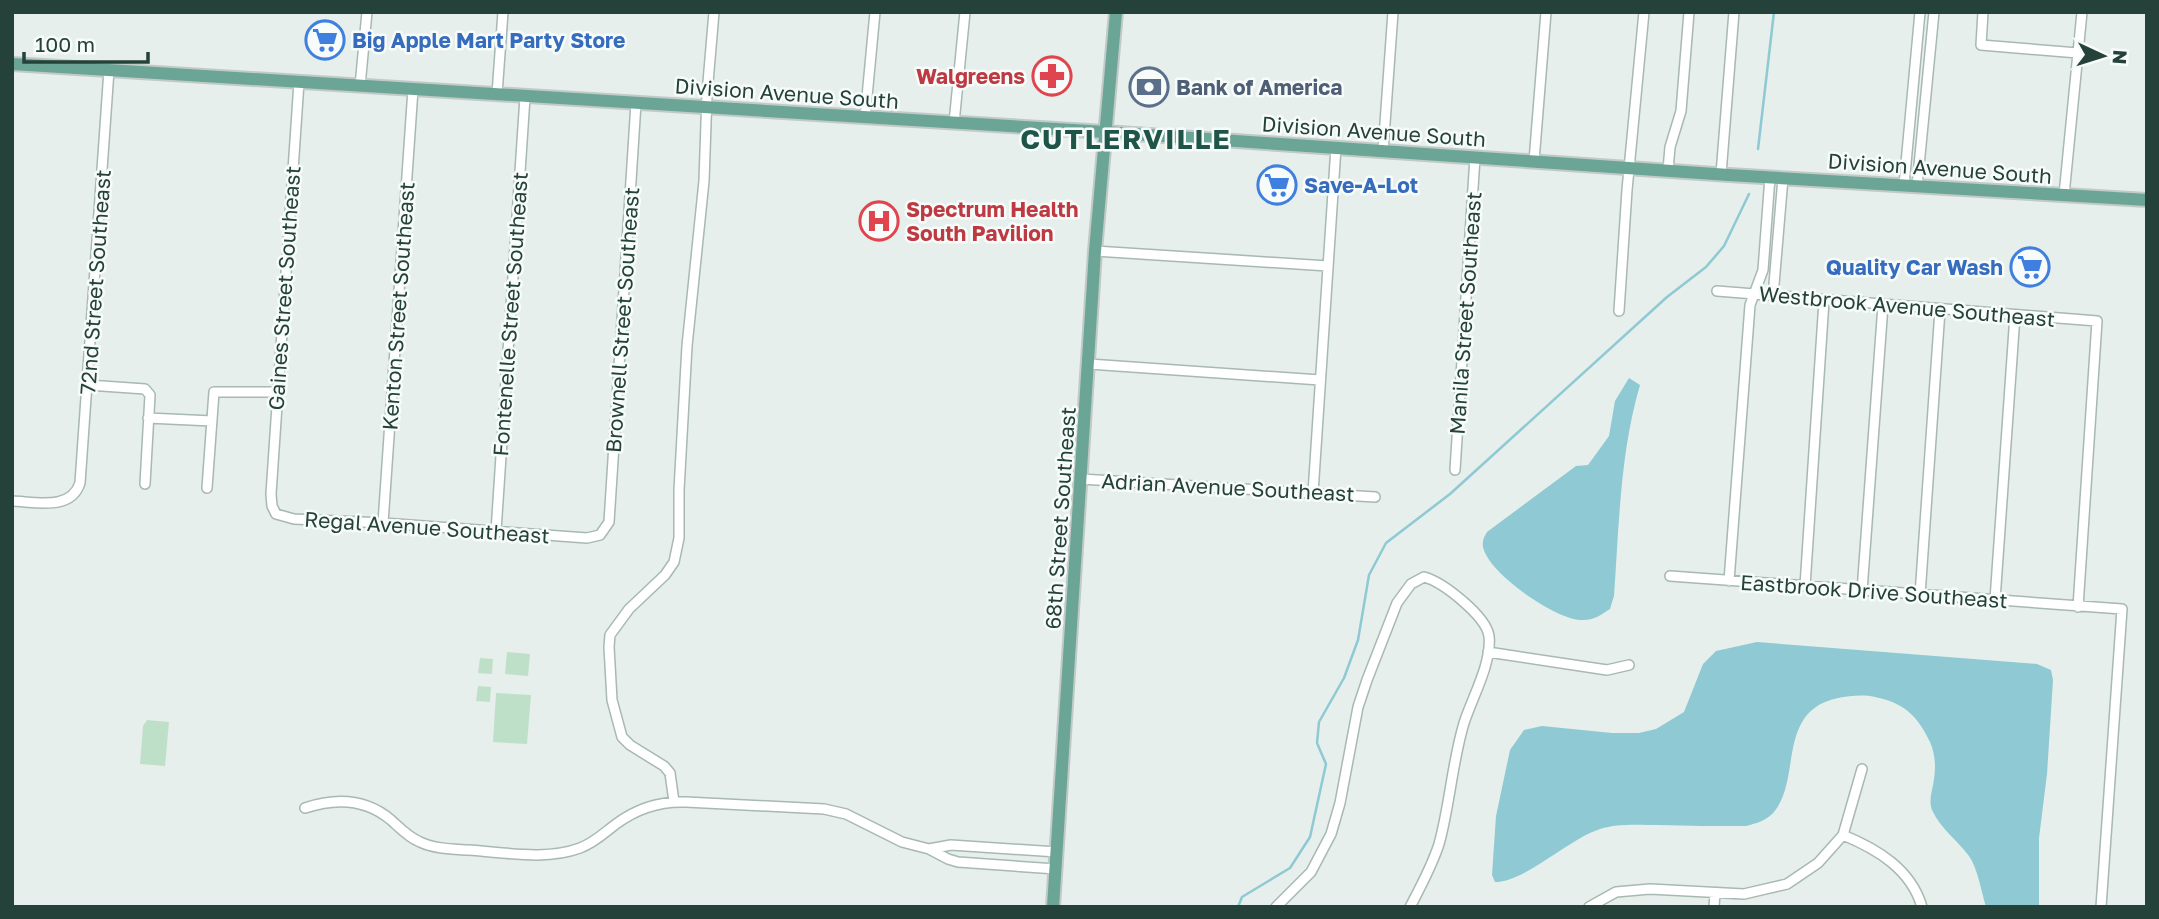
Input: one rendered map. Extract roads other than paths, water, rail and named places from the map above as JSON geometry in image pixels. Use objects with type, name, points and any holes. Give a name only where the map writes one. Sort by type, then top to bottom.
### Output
[{"type":"main road","name":"68th Street Southeast","points":[[1054,907],[1095,250],[1116,12]]},
{"type":"main road","name":"Division Avenue South","points":[[12,64],[2147,200]]},
{"type":"street","points":[[360,86],[367,12]]},
{"type":"street","points":[[497,94],[503,12]]},
{"type":"street","points":[[674,802],[670,773],[622,737],[612,700],[610,635],[629,609],[665,575],[674,562],[677,547],[687,346],[704,181],[714,12]]},
{"type":"street","points":[[865,118],[876,12]]},
{"type":"street","points":[[954,123],[965,12]]},
{"type":"street","points":[[1383,150],[1393,12]]},
{"type":"street","points":[[1534,161],[1546,12]]},
{"type":"street","points":[[1619,311],[1644,12]]},
{"type":"street","points":[[1668,170],[1670,147],[1681,111],[1689,12]]},
{"type":"street","points":[[1721,174],[1734,12]]},
{"type":"street","points":[[1904,186],[1920,12]]},
{"type":"street","points":[[1917,186],[1934,12]]},
{"type":"street","points":[[1983,12],[1981,45],[2078,53]]},
{"type":"street","points":[[2064,195],[2082,12]]},
{"type":"street","name":"72nd Street Southeast","points":[[12,501],[62,502],[76,493],[81,473],[109,70]]},
{"type":"street","name":"Gaines Street Southeast","points":[[271,494],[299,82]]},
{"type":"street","name":"Kenton Street Southeast","points":[[383,523],[413,89]]},
{"type":"street","name":"Fontenelle Street Southeast","points":[[496,531],[525,97]]},
{"type":"street","name":"Brownell Street Southeast","points":[[600,535],[609,522],[636,103]]},
{"type":"street","points":[[1313,493],[1336,147]]},
{"type":"street","name":"Manila Street Southeast","points":[[1455,470],[1475,157]]},
{"type":"street","points":[[1729,581],[1750,305],[1763,270],[1777,177]]},
{"type":"street","points":[[1773,296],[1777,177]]},
{"type":"street","points":[[1095,250],[1328,266]]},
{"type":"street","name":"Westbrook Avenue Southeast","points":[[1717,292],[2097,321],[2078,607]]},
{"type":"street","points":[[1805,586],[1824,301]]},
{"type":"street","points":[[1862,591],[1882,305]]},
{"type":"street","points":[[1920,595],[1940,310]]},
{"type":"street","points":[[1995,600],[2015,315]]},
{"type":"street","points":[[1089,364],[1320,380]]},
{"type":"street","points":[[88,385],[145,389],[150,394],[145,484]]},
{"type":"street","points":[[207,488],[214,392],[277,392]]},
{"type":"street","points":[[148,418],[212,421]]},
{"type":"street","name":"Adrian Avenue Southeast","points":[[1082,479],[1375,497]]},
{"type":"street","name":"Regal Avenue Southeast","points":[[271,494],[272,506],[276,514],[282,517],[587,538],[600,535]]},
{"type":"street","name":"Eastbrook Drive Southeast","points":[[1670,576],[2122,609],[2101,907]]},
{"type":"street","points":[[1276,907],[1311,872],[1331,834],[1340,803],[1358,707],[1398,603],[1411,584],[1424,577],[1448,588],[1482,622],[1488,632],[1488,652],[1464,723],[1439,843],[1427,875],[1410,907]]},
{"type":"street","points":[[1488,652],[1607,670],[1629,665]]},
{"type":"street","points":[[1589,907],[1616,892],[1650,888],[1744,894],[1787,884],[1818,863],[1843,835],[1862,769]]},
{"type":"street","points":[[305,808],[332,802],[354,802],[370,806],[382,813],[410,836],[427,845],[448,849],[539,855],[577,849],[597,839],[634,813],[674,802],[838,811],[902,842],[929,849],[958,862],[1056,869]]},
{"type":"street","points":[[1843,835],[1872,847],[1900,868],[1920,899],[1922,907]]},
{"type":"street","points":[[929,849],[951,845],[1057,852]]},
{"type":"street","points":[[1714,907],[1715,893]]},
{"type":"water","points":[[1629,378],[1640,385],[1624,463],[1614,596],[1610,609],[1593,619],[1580,620],[1555,612],[1509,581],[1488,558],[1483,541],[1487,532],[1576,466],[1588,465],[1609,436],[1615,401]]},
{"type":"water","points":[[1757,642],[2037,664],[2051,670],[2053,680],[2047,774],[2039,838],[2039,907],[1986,907],[1972,861],[1932,810],[1935,760],[1925,733],[1915,717],[1902,707],[1866,696],[1838,698],[1819,705],[1806,717],[1793,747],[1782,798],[1774,812],[1765,820],[1746,826],[1607,827],[1587,834],[1519,875],[1495,882],[1492,875],[1496,816],[1510,750],[1524,730],[1542,726],[1639,733],[1656,729],[1684,712],[1703,664],[1716,651]]},
{"type":"waterway","points":[[1758,149],[1774,12]]},
{"type":"waterway","points":[[1238,907],[1242,897],[1290,868],[1310,837],[1326,764],[1317,743],[1319,722],[1344,678],[1358,640],[1369,575],[1386,543],[1450,494],[1667,297],[1706,267],[1724,246],[1749,194]]},
{"type":"place","name":"Big Apple Mart Party Store","points":[[325,40]]},
{"type":"place","name":"Walgreens","points":[[1052,76]]},
{"type":"place","name":"Bank of America","points":[[1149,87]]},
{"type":"place","name":"Save-A-Lot","points":[[1277,185]]},
{"type":"place","name":"Spectrum Health South Pavilion","points":[[879,221]]},
{"type":"place","name":"Quality Car Wash","points":[[2030,267]]},
{"type":"district","name":"CUTLERVILLE","points":[[1126,138]]}]
